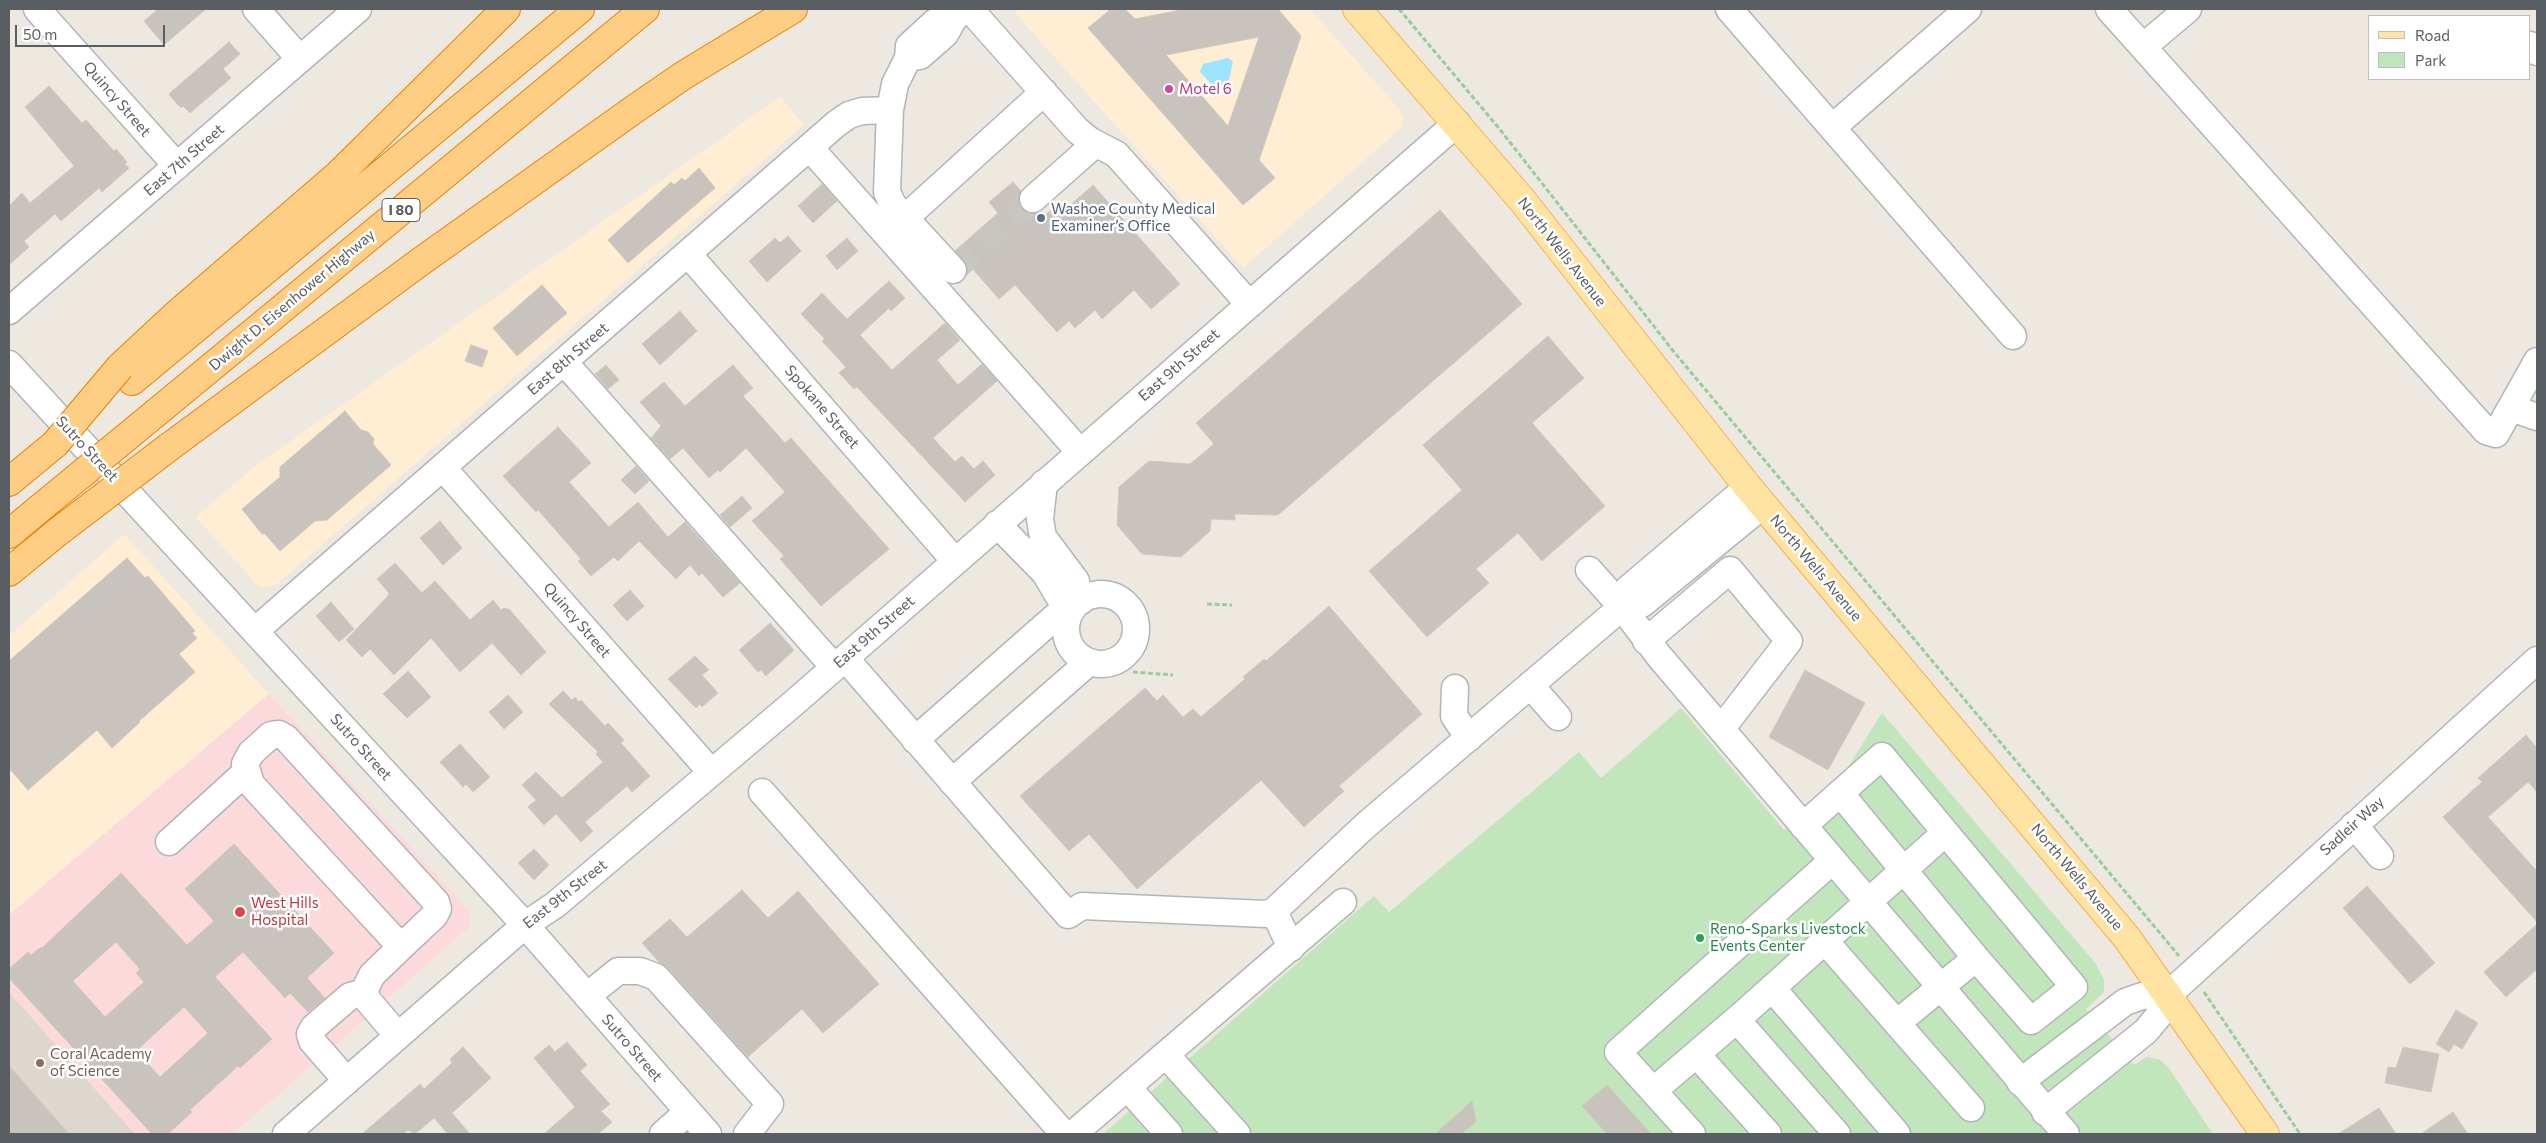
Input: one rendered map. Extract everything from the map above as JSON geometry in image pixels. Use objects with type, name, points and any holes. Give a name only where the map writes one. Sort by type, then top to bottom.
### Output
[{"type":"highway","points":[[126,374],[166,324],[346,167],[506,9]]},
{"type":"highway","name":"I 80","points":[[11,480],[55,444],[126,374],[580,9]]},
{"type":"highway","name":"Dwight D. Eisenhower Highway","points":[[9,534],[645,9]]},
{"type":"highway","points":[[9,572],[59,531],[169,447],[420,262],[636,108],[692,70],[792,9]]},
{"type":"main road","name":"North Wells Avenue","points":[[1357,9],[1457,123],[1558,245],[1755,496],[2127,938],[2169,994],[2265,1134]]},
{"type":"street","name":"Quincy Street","points":[[37,9],[176,166]]},
{"type":"street","points":[[256,9],[300,59]]},
{"type":"street","name":"East 7th Street","points":[[9,311],[358,9]]},
{"type":"street","points":[[1729,9],[2013,336]]},
{"type":"street","points":[[1833,127],[1968,9]]},
{"type":"street","points":[[2109,9],[2486,431],[2496,434],[2537,361]]},
{"type":"street","points":[[2143,47],[2188,9]]},
{"type":"street","points":[[953,270],[893,205],[887,192],[890,110],[895,84],[908,58],[920,56],[945,34],[956,15],[968,11],[974,15],[1078,130],[1095,144],[1116,154],[1249,304]]},
{"type":"street","points":[[905,218],[1044,92]]},
{"type":"street","name":"East 8th Street","points":[[256,630],[849,115],[862,111],[890,110]]},
{"type":"street","name":"East 9th Street","points":[[286,1134],[525,925],[555,905],[712,772],[1457,123]]},
{"type":"street","points":[[1033,199],[1095,144]]},
{"type":"street","points":[[810,148],[1080,452]]},
{"type":"street","name":"Spokane Street","points":[[688,254],[956,561]]},
{"type":"street","points":[[564,362],[839,662],[915,740],[1068,915],[1082,906],[1266,914],[1274,911],[1366,825],[1622,607],[1642,604],[1755,496]]},
{"type":"street","name":"Sutro Street","points":[[9,364],[256,630],[525,925],[708,1134]]},
{"type":"street","points":[[2511,408],[2537,417]]},
{"type":"street","name":"Quincy Street","points":[[443,468],[712,772]]},
{"type":"street","points":[[915,740],[1055,617],[1077,601],[1103,594],[1115,597],[1125,604],[1132,613],[1136,625],[1136,636],[1131,648],[1123,657],[1113,663],[1101,665],[1089,662],[1076,653],[1067,639],[1066,628],[1077,601],[1076,581],[1052,553],[1043,537],[1040,519],[1044,483]]},
{"type":"street","points":[[997,524],[1046,573],[1059,597],[1077,601]]},
{"type":"street","points":[[1589,570],[1622,607],[1646,641],[1722,728],[2045,1112],[2066,1134]]},
{"type":"street","points":[[1646,641],[1730,570],[1788,641],[1722,728]]},
{"type":"street","name":"Sadleir Way","points":[[2169,994],[2537,660]]},
{"type":"street","points":[[952,782],[1089,662]]},
{"type":"street","points":[[1530,685],[1558,717]]},
{"type":"street","points":[[1455,688],[1454,716],[1469,738]]},
{"type":"street","points":[[366,997],[366,987],[372,975],[434,916],[438,909],[436,902],[286,738],[279,734],[271,735],[251,754],[245,764],[251,784],[401,947]]},
{"type":"street","points":[[1803,826],[1840,793],[1882,756],[2074,987],[2032,1021],[1976,958],[1840,793]]},
{"type":"street","points":[[169,842],[246,772]]},
{"type":"street","points":[[762,792],[1076,1133],[1343,902]]},
{"type":"street","points":[[2354,825],[2380,856]]},
{"type":"street","points":[[1653,1091],[1737,1020],[1945,832]]},
{"type":"street","points":[[1692,1134],[1618,1052],[1833,860]]},
{"type":"street","points":[[1274,911],[1291,948]]},
{"type":"street","points":[[1825,941],[1971,1108]]},
{"type":"street","points":[[1897,1023],[1976,958]]},
{"type":"street","points":[[587,996],[618,972],[640,971],[656,977],[770,1104],[747,1134]]},
{"type":"street","points":[[1772,988],[1897,1134]]},
{"type":"street","points":[[347,1081],[312,1040],[310,1034],[314,1027],[350,996],[358,994],[366,997],[398,1036]]},
{"type":"street","points":[[2020,1082],[2125,1002],[2142,996],[2169,994],[2160,1014],[2146,1031],[2045,1112]]},
{"type":"street","points":[[1737,1020],[1837,1134]]},
{"type":"street","points":[[1166,1055],[1237,1134]]},
{"type":"street","points":[[1697,1055],[1768,1134]]},
{"type":"street","points":[[1128,1088],[1168,1134]]},
{"type":"street","points":[[663,1134],[688,1112]]},
{"type":"path","points":[[1399,9],[1498,127],[1674,352],[2192,973],[2300,1134]]},
{"type":"path","points":[[1207,604],[1232,605]]},
{"type":"path","points":[[1133,672],[1172,675]]},
{"type":"shaded area","points":[[1020,9],[1310,9],[1400,110],[1404,119],[1402,127],[1243,268],[1015,13]]},
{"type":"shaded area","points":[[780,97],[804,125],[277,584],[262,588],[257,585],[196,517],[254,467]]},
{"type":"shaded area","points":[[124,534],[269,694],[9,915],[9,636]]},
{"type":"shaded area","name":"West Hills Hospital","points":[[269,694],[467,908],[471,919],[467,929],[233,1134],[135,1134],[9,992],[9,915]]},
{"type":"shaded area","name":"Coral Academy of Science","points":[[9,992],[135,1134],[9,1134]]},
{"type":"green space","name":"Reno-Sparks Livestock Events Center","points":[[1681,708],[1784,830],[1836,786],[1882,713],[2096,964],[2104,980],[2104,992],[2086,1009],[2134,1065],[2147,1057],[2159,1059],[2168,1067],[2213,1134],[1103,1134],[1374,896],[1389,912],[1579,752],[1601,778]]},
{"type":"water","points":[[1228,58],[1233,62],[1228,85],[1215,88],[1200,72],[1203,64]]},
{"type":"building","points":[[158,9],[206,9],[164,45],[144,21]]},
{"type":"building","name":"Motel 6","points":[[1111,9],[1125,9],[1135,19],[1186,9],[1278,9],[1301,36],[1259,160],[1275,178],[1243,205],[1088,28]],"holes":[[[1259,37],[1228,126],[1166,55]]]},
{"type":"building","points":[[229,42],[240,54],[223,69],[231,78],[190,113],[183,106],[181,108],[169,95],[171,92]]},
{"type":"building","points":[[49,86],[82,123],[86,120],[114,151],[116,149],[127,162],[125,164],[129,168],[102,192],[99,188],[61,221],[55,214],[24,241],[29,247],[9,265],[9,206],[22,193],[30,203],[74,166],[25,107]]},
{"type":"building","points":[[699,168],[715,188],[628,263],[608,240],[671,182],[674,185],[682,178],[685,181]]},
{"type":"building","points":[[1013,182],[1021,191],[1018,202],[1022,209],[1029,213],[1039,212],[1043,217],[1061,202],[1066,209],[1093,185],[1180,284],[1151,309],[1134,290],[1102,319],[1095,310],[1075,328],[1069,321],[1057,332],[1015,285],[999,299],[956,250],[998,213],[989,202]]},
{"type":"building","points":[[822,184],[837,201],[813,223],[798,206]]},
{"type":"building","points":[[1440,210],[1522,304],[1278,515],[1235,514],[1235,520],[1211,519],[1210,531],[1181,557],[1142,554],[1117,525],[1119,487],[1149,461],[1190,464],[1214,444],[1196,423]]},
{"type":"building","points":[[788,236],[801,251],[767,282],[749,261],[775,238],[780,243]]},
{"type":"building","points":[[847,238],[858,251],[837,270],[826,256]]},
{"type":"building","points":[[889,281],[905,298],[891,311],[889,308],[860,335],[892,370],[945,323],[960,340],[937,360],[958,385],[982,364],[997,381],[933,438],[955,462],[962,456],[974,469],[983,461],[995,475],[965,502],[857,387],[854,389],[839,373],[846,367],[822,341],[825,339],[801,314],[822,293],[847,319]]},
{"type":"building","points":[[542,285],[567,313],[517,356],[493,328]]},
{"type":"building","points":[[680,311],[697,331],[660,365],[642,344]]},
{"type":"building","points":[[1548,336],[1584,378],[1532,423],[1605,506],[1542,561],[1518,533],[1476,569],[1489,583],[1427,637],[1369,571],[1462,490],[1423,445]]},
{"type":"building","points":[[471,345],[488,351],[482,367],[465,361]]},
{"type":"building","points":[[606,365],[619,380],[608,389],[595,374]]},
{"type":"building","points":[[733,365],[753,388],[743,396],[785,443],[791,438],[889,549],[821,606],[780,559],[784,556],[752,521],[785,492],[746,448],[720,472],[718,470],[709,478],[683,448],[670,459],[651,438],[661,426],[640,402],[664,382],[685,406]]},
{"type":"building","points":[[345,411],[361,430],[368,432],[374,439],[373,444],[391,465],[327,520],[315,521],[280,551],[265,534],[262,534],[242,509],[280,477],[280,467]]},
{"type":"building","points":[[558,427],[591,463],[569,482],[609,527],[638,502],[668,537],[685,522],[740,583],[723,597],[702,573],[699,576],[690,565],[676,579],[639,541],[618,561],[614,557],[591,576],[578,561],[581,559],[538,510],[536,512],[503,476]]},
{"type":"building","points":[[636,466],[649,481],[635,494],[621,480]]},
{"type":"building","points":[[742,496],[752,508],[730,527],[720,515]]},
{"type":"building","points":[[440,521],[462,548],[443,565],[420,538]]},
{"type":"building","points":[[127,558],[145,578],[148,576],[195,631],[192,633],[197,638],[179,654],[195,672],[139,721],[112,748],[97,730],[28,790],[9,768],[9,661]]},
{"type":"building","points":[[395,563],[422,593],[435,581],[470,620],[493,600],[501,610],[504,608],[510,610],[546,652],[521,675],[492,643],[460,672],[431,638],[394,675],[370,649],[362,657],[346,640],[387,597],[389,593],[377,579]]},
{"type":"building","points":[[630,590],[644,606],[627,621],[613,605]]},
{"type":"building","points":[[331,602],[354,629],[339,642],[316,616]]},
{"type":"building","points":[[1329,606],[1422,714],[1339,786],[1344,791],[1304,827],[1261,780],[1137,889],[1089,834],[1069,851],[1020,796],[1145,688],[1157,701],[1163,695],[1183,717],[1193,709],[1201,717],[1245,679],[1243,677],[1264,659],[1266,661]]},
{"type":"building","points":[[770,623],[794,650],[766,676],[761,670],[758,672],[739,650]]},
{"type":"building","points":[[695,656],[709,670],[702,675],[718,693],[702,707],[700,704],[696,708],[668,679]]},
{"type":"building","points":[[1805,670],[1865,703],[1828,770],[1769,737]]},
{"type":"building","points":[[408,671],[431,697],[407,718],[383,694]]},
{"type":"building","points":[[563,691],[572,700],[575,697],[579,702],[581,700],[605,726],[608,723],[624,740],[621,743],[650,776],[632,792],[627,786],[585,822],[593,831],[581,842],[556,814],[544,825],[528,807],[536,800],[522,785],[536,772],[562,798],[603,762],[596,754],[598,752],[549,704]]},
{"type":"building","points":[[508,695],[523,712],[504,729],[489,712]]},
{"type":"building","points":[[2526,735],[2537,748],[2537,792],[2528,782],[2488,817],[2537,871],[2537,922],[2443,817],[2482,782],[2478,778]]},
{"type":"building","points":[[460,744],[490,777],[473,792],[466,784],[463,787],[440,762]]},
{"type":"building","points":[[234,844],[334,953],[307,978],[325,998],[308,1012],[290,993],[285,998],[243,952],[215,977],[272,1039],[240,1068],[238,1066],[190,1110],[192,1112],[168,1134],[152,1134],[9,978],[9,969],[28,952],[31,955],[42,948],[121,873],[187,945],[214,921],[185,889]],"holes":[[[116,942],[140,969],[136,973],[144,982],[105,1017],[73,981]],[[184,1007],[208,1033],[160,1077],[136,1051]]]},
{"type":"building","points":[[534,849],[549,865],[534,880],[518,863]]},
{"type":"building","points":[[2367,886],[2435,963],[2410,984],[2343,908]]},
{"type":"building","points":[[742,890],[768,918],[798,891],[879,984],[823,1033],[802,1009],[748,1057],[667,967],[659,962],[642,943],[670,919],[687,937]]},
{"type":"building","points":[[2537,924],[2537,969],[2506,997],[2484,972]]},
{"type":"building","points":[[2456,1010],[2478,1023],[2462,1049],[2454,1044],[2449,1052],[2436,1044]]},
{"type":"building","points":[[567,1042],[587,1065],[580,1071],[610,1104],[601,1111],[612,1122],[598,1134],[544,1134],[575,1107],[534,1058],[549,1045],[555,1052]]},
{"type":"building","points":[[463,1047],[491,1078],[452,1113],[470,1134],[448,1134],[434,1118],[415,1134],[408,1130],[403,1134],[362,1134],[420,1084],[424,1089],[452,1063],[450,1059]]},
{"type":"building","points":[[2403,1047],[2439,1054],[2431,1092],[2385,1083],[2388,1067],[2396,1068]]},
{"type":"building","points":[[9,1066],[69,1134],[9,1134]]},
{"type":"building","points":[[1607,1085],[1651,1134],[1607,1134],[1582,1106]]},
{"type":"building","points":[[1472,1101],[1476,1122],[1461,1134],[1435,1134]]},
{"type":"building","points":[[2379,1108],[2396,1134],[2338,1134]]},
{"type":"building","points":[[2453,1112],[2468,1134],[2421,1134]]},
{"type":"tunnel","points":[[953,270],[1033,199]]},
{"type":"place","name":"Motel 6","points":[[1169,89]]},
{"type":"place","name":"Washoe County Medical Examiner’s Office","points":[[1041,218]]},
{"type":"place","name":"West Hills Hospital","points":[[240,912]]},
{"type":"place","name":"Reno-Sparks Livestock Events Center","points":[[1700,938]]},
{"type":"place","name":"Coral Academy of Science","points":[[40,1063]]}]
